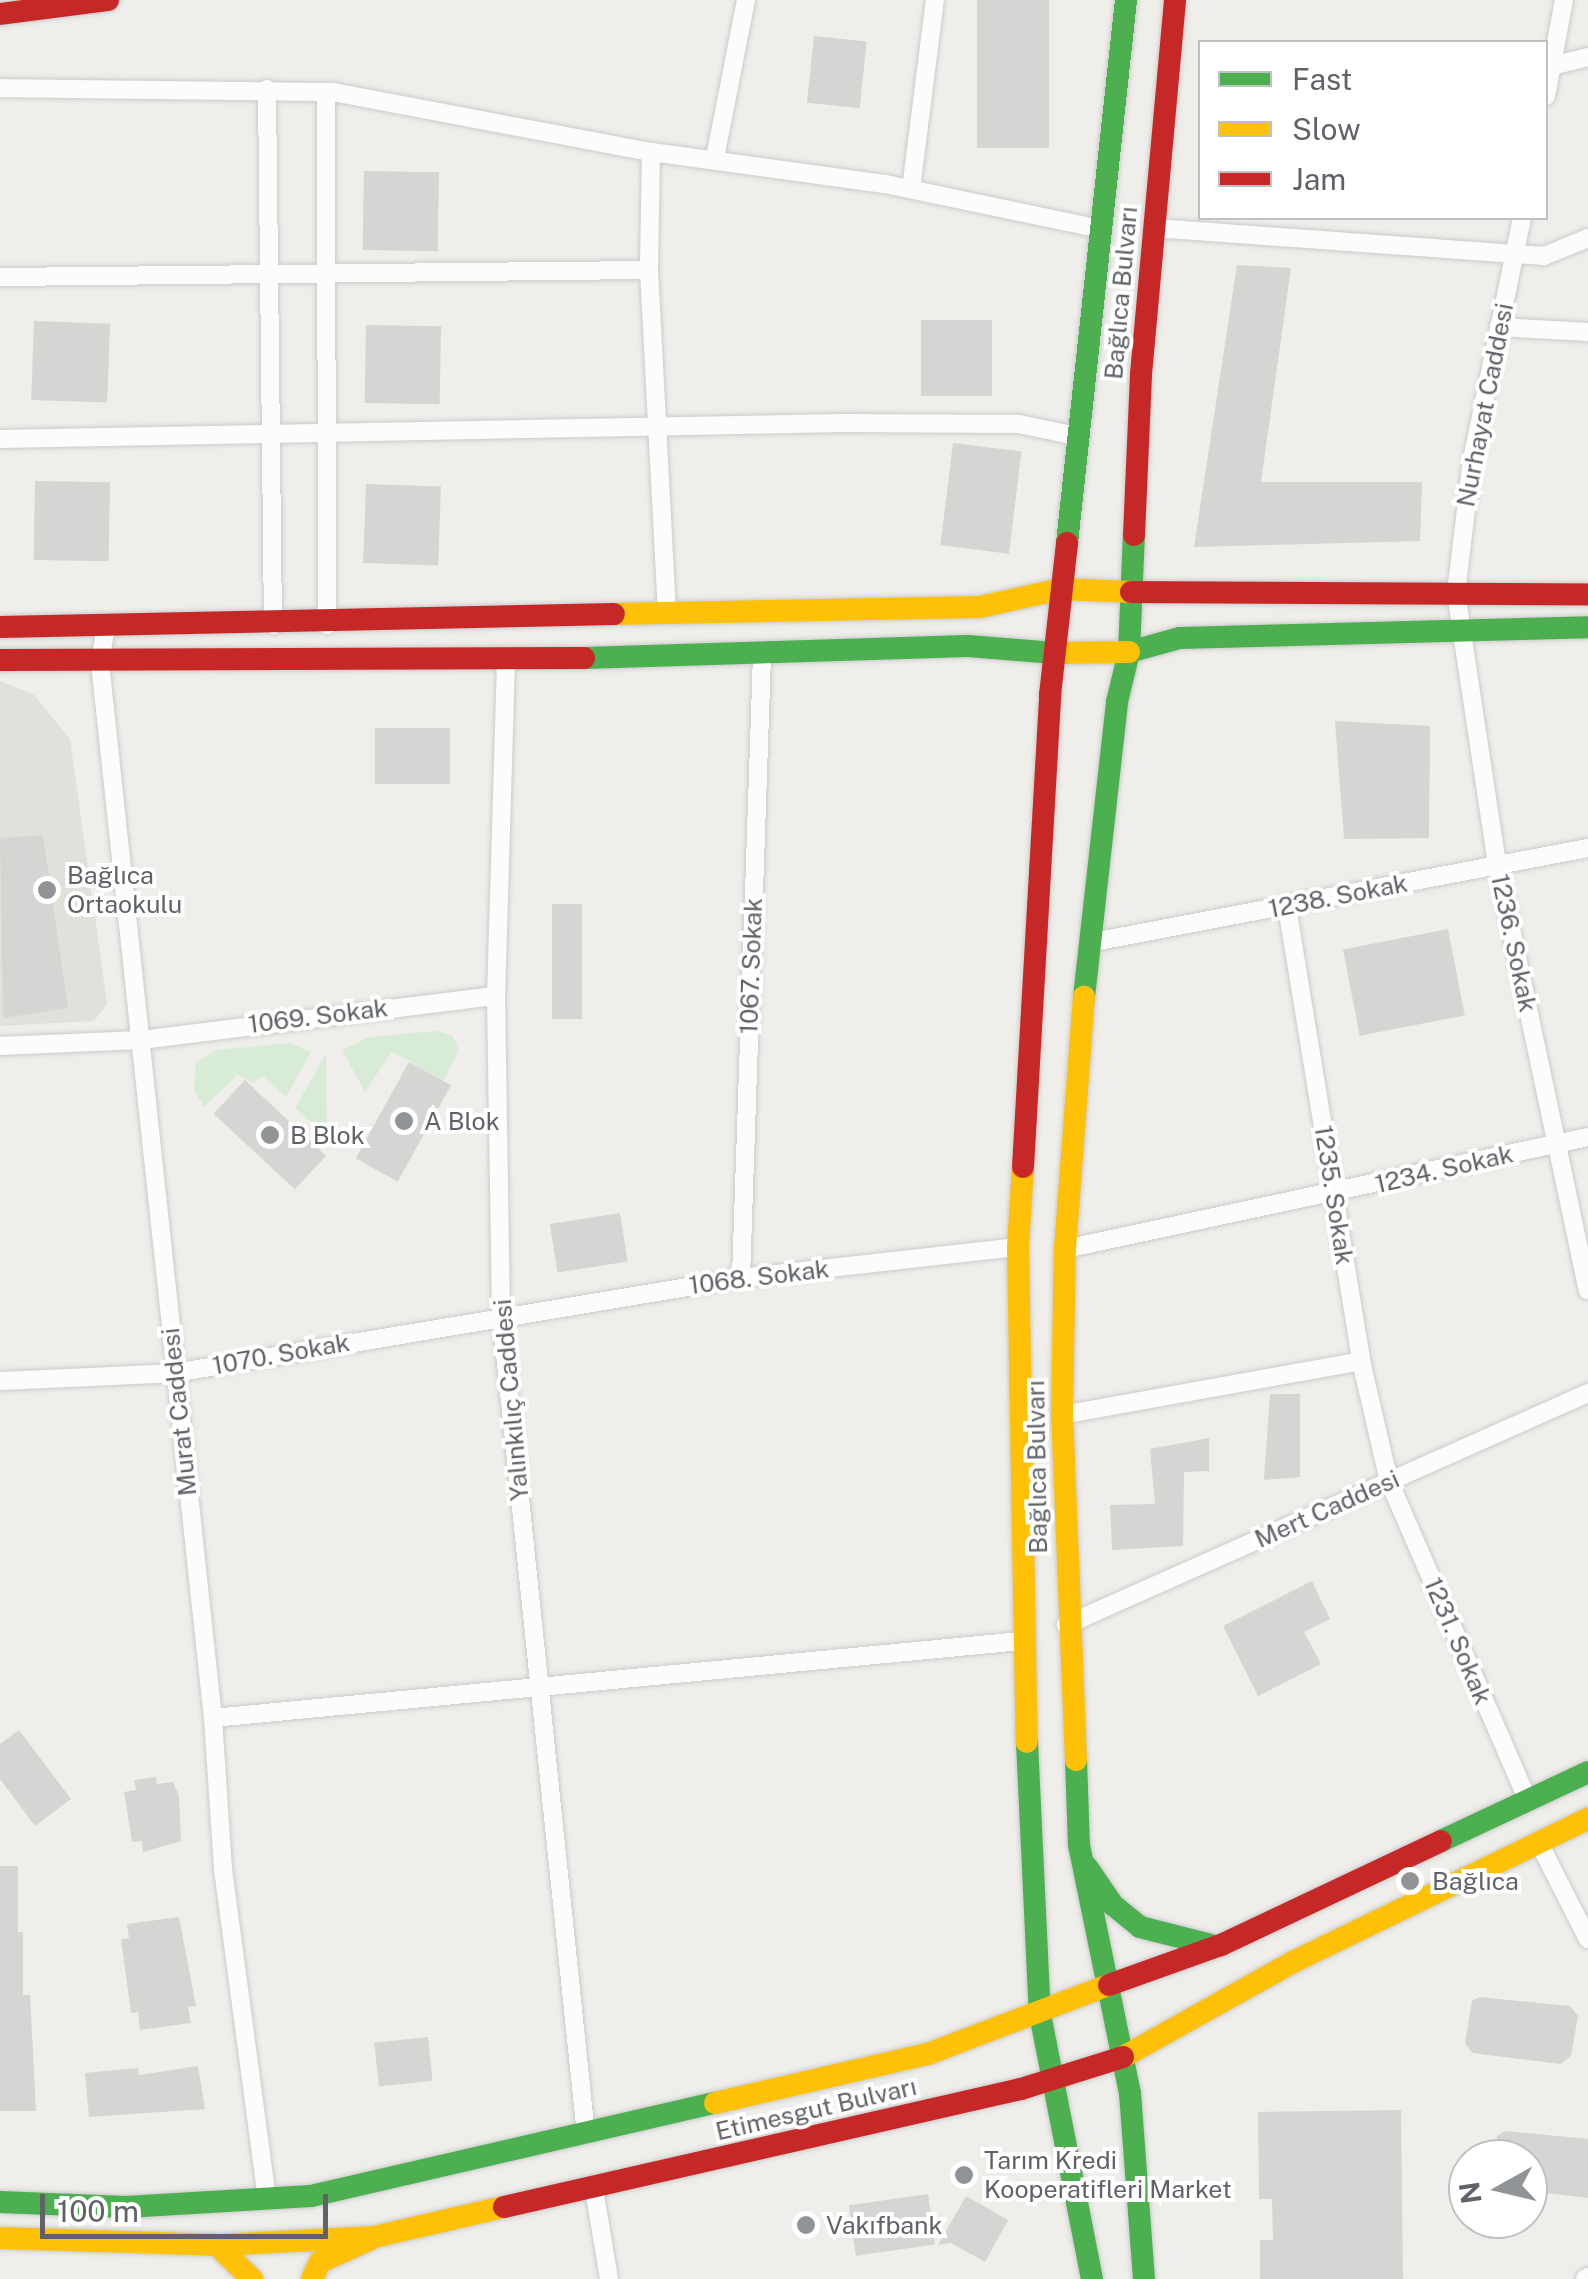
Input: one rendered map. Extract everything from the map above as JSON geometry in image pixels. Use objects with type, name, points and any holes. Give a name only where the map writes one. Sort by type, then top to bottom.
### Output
[{"type":"main road","points":[[0,14],[108,0]]},
{"type":"main road","name":"Bağlıca Bulvarı","points":[[1092,2279],[1040,2014],[1022,1641],[1018,1247],[1061,589],[1081,437],[1126,0]]},
{"type":"main road","name":"Bağlıca Bulvarı","points":[[1144,2279],[1124,2057],[1079,1845],[1066,1625],[1062,1414],[1065,1249],[1088,943],[1116,702],[1129,652],[1154,228],[1175,0]]},
{"type":"main road","points":[[0,627],[326,625],[980,607],[1061,589],[1588,594]]},
{"type":"main road","points":[[0,660],[506,662],[968,646],[1056,653],[1129,652],[1180,638],[1460,627],[1588,628]]},
{"type":"main road","name":"Etimesgut Bulvarı","points":[[0,2202],[126,2206],[312,2196],[928,2054],[1221,1944],[1588,1772]]},
{"type":"main road","name":"Etimesgut Bulvarı","points":[[0,2238],[216,2245],[374,2237],[1056,2081],[1124,2057],[1294,1962],[1588,1819]]},
{"type":"main road","points":[[1079,1845],[1102,1892],[1140,1926],[1188,1944],[1221,1944]]},
{"type":"main road","points":[[312,2279],[320,2262],[374,2237]]},
{"type":"main road","points":[[216,2245],[252,2279]]},
{"type":"street","points":[[715,158],[746,0]]},
{"type":"street","points":[[911,189],[935,0]]},
{"type":"street","points":[[1548,86],[1564,0]]},
{"type":"street","points":[[1552,66],[1588,57]]},
{"type":"street","points":[[0,88],[326,92],[651,152],[715,158],[911,189],[1102,229]]},
{"type":"street","points":[[267,89],[273,625]]},
{"type":"street","points":[[326,92],[326,625]]},
{"type":"street","points":[[651,152],[649,270],[667,613]]},
{"type":"street","name":"Nurhayat Caddesi","points":[[1456,592],[1472,459],[1522,220]]},
{"type":"street","points":[[1154,228],[1544,256],[1588,238]]},
{"type":"street","points":[[0,277],[649,270]]},
{"type":"street","points":[[1500,327],[1588,332]]},
{"type":"street","points":[[0,439],[1019,424],[1081,437]]},
{"type":"street","name":"1236. Sokak","points":[[1456,592],[1497,863],[1588,1290]]},
{"type":"street","name":"Murat Caddesi","points":[[106,625],[100,663],[213,1718],[223,1869],[267,2199]]},
{"type":"street","name":"1067. Sokak","points":[[741,1278],[762,654]]},
{"type":"street","name":"Yalınkılıç Caddesi","points":[[506,662],[496,996],[501,1315],[586,2135]]},
{"type":"street","name":"1238. Sokak","points":[[1088,943],[1588,848]]},
{"type":"street","name":"1235. Sokak","points":[[1287,906],[1361,1361],[1389,1481]]},
{"type":"street","name":"1069. Sokak","points":[[0,1046],[141,1040],[496,996]]},
{"type":"street","name":"1234. Sokak","points":[[1065,1249],[1588,1137]]},
{"type":"street","name":"1068. Sokak","points":[[501,1315],[741,1278],[1018,1247]]},
{"type":"street","name":"1070. Sokak","points":[[0,1381],[174,1373],[501,1315]]},
{"type":"street","points":[[1062,1414],[1361,1361]]},
{"type":"street","name":"Mert Caddesi","points":[[1066,1625],[1588,1392]]},
{"type":"street","name":"1231. Sokak","points":[[1389,1481],[1528,1801]]},
{"type":"street","points":[[213,1718],[538,1684],[1022,1641]]},
{"type":"street","points":[[1539,1843],[1588,1939]]},
{"type":"street","points":[[594,2189],[610,2279]]},
{"type":"shaded area","name":"Bağlıca Ortaokulu","points":[[0,681],[34,695],[70,739],[107,1004],[94,1021],[0,1026]]},
{"type":"green space","points":[[437,1031],[453,1036],[459,1051],[443,1081],[392,1051],[365,1092],[342,1050],[369,1037]]},
{"type":"green space","points":[[290,1043],[311,1052],[286,1097],[263,1076],[254,1083],[237,1075],[204,1107],[194,1090],[196,1062],[217,1050]]},
{"type":"green space","points":[[326,1054],[327,1137],[295,1108]]},
{"type":"building","points":[[977,0],[1049,0],[1049,148],[977,148]]},
{"type":"building","points":[[814,36],[867,42],[860,108],[807,103]]},
{"type":"building","points":[[364,171],[439,172],[438,251],[363,250]]},
{"type":"building","points":[[1237,265],[1291,268],[1261,482],[1422,482],[1420,541],[1194,547]]},
{"type":"building","points":[[921,320],[992,320],[992,396],[921,396]]},
{"type":"building","points":[[34,321],[110,324],[107,403],[31,400]]},
{"type":"building","points":[[366,325],[441,326],[440,404],[365,403]]},
{"type":"building","points":[[953,443],[1021,451],[1009,554],[940,545]]},
{"type":"building","points":[[35,481],[110,482],[109,561],[34,560]]},
{"type":"building","points":[[366,484],[441,487],[438,566],[363,563]]},
{"type":"building","points":[[1335,721],[1430,726],[1429,838],[1344,839]]},
{"type":"building","points":[[375,728],[450,728],[450,784],[375,784]]},
{"type":"building","points":[[43,835],[68,1008],[3,1018],[0,838]]},
{"type":"building","points":[[552,904],[582,904],[582,1019],[552,1019]]},
{"type":"building","points":[[1448,929],[1465,1015],[1360,1036],[1343,949]]},
{"type":"building","name":"A Blok","points":[[409,1062],[451,1085],[398,1181],[356,1158]]},
{"type":"building","name":"B Blok","points":[[245,1080],[326,1156],[295,1189],[214,1114]]},
{"type":"building","points":[[620,1213],[628,1261],[558,1273],[550,1224]]},
{"type":"building","points":[[1270,1394],[1300,1394],[1300,1477],[1264,1480]]},
{"type":"building","points":[[1209,1438],[1209,1471],[1184,1472],[1183,1546],[1112,1550],[1110,1505],[1155,1504],[1150,1449]]},
{"type":"building","points":[[1312,1581],[1330,1619],[1304,1632],[1321,1664],[1258,1696],[1223,1626]]},
{"type":"building","points":[[19,1730],[71,1799],[35,1826],[0,1779],[0,1744]]},
{"type":"building","points":[[156,1777],[157,1784],[173,1782],[179,1796],[181,1841],[143,1852],[142,1841],[132,1842],[124,1792],[136,1790],[134,1780]]},
{"type":"building","points":[[0,1866],[18,1866],[18,1932],[23,1932],[23,1995],[30,1995],[36,2111],[0,2111]]},
{"type":"building","points":[[179,1917],[196,2006],[188,2007],[191,2023],[140,2030],[138,2012],[131,2013],[121,1939],[129,1938],[127,1924]]},
{"type":"building","points":[[1479,1997],[1570,2006],[1578,2016],[1571,2056],[1561,2064],[1472,2053],[1465,2043],[1472,2001]]},
{"type":"building","points":[[428,2037],[433,2081],[379,2086],[374,2043]]},
{"type":"building","points":[[198,2066],[205,2109],[89,2117],[85,2073],[138,2068],[139,2075]]},
{"type":"building","points":[[1401,2110],[1403,2279],[1260,2279],[1260,2240],[1273,2240],[1272,2199],[1259,2199],[1258,2112]]},
{"type":"building","points":[[1505,2131],[1588,2139],[1588,2198],[1548,2193],[1548,2139],[1497,2139]]},
{"type":"building","points":[[928,2194],[935,2245],[856,2256],[849,2205]]},
{"type":"building","points":[[966,2196],[1008,2220],[985,2262],[951,2243],[938,2245]]},
{"type":"traffic: fast","points":[[1067,543],[1126,0]]},
{"type":"traffic: fast","points":[[1084,997],[1117,702],[1129,652],[1134,535]]},
{"type":"traffic: fast","points":[[1129,652],[1180,638],[1588,627]]},
{"type":"traffic: fast","points":[[584,658],[968,646],[1055,653]]},
{"type":"traffic: fast","points":[[1027,1742],[1040,2014],[1092,2279]]},
{"type":"traffic: fast","points":[[1076,1760],[1079,1845],[1130,2093],[1144,2279]]},
{"type":"traffic: fast","points":[[1441,1841],[1588,1772]]},
{"type":"traffic: fast","points":[[1087,1867],[1113,1905],[1140,1927],[1211,1945]]},
{"type":"traffic: fast","points":[[0,2202],[126,2207],[311,2196],[715,2103]]},
{"type":"traffic: slow","points":[[614,614],[980,607],[1061,589]]},
{"type":"traffic: slow","points":[[1061,589],[1131,592]]},
{"type":"traffic: slow","points":[[1055,653],[1129,652]]},
{"type":"traffic: slow","points":[[1076,1760],[1062,1415],[1065,1249],[1084,997]]},
{"type":"traffic: slow","points":[[1023,1167],[1018,1247],[1027,1742]]},
{"type":"traffic: slow","points":[[1123,2057],[1293,1962],[1588,1819]]},
{"type":"traffic: slow","points":[[715,2103],[928,2054],[1109,1985]]},
{"type":"traffic: slow","points":[[0,2238],[217,2245],[374,2237],[504,2207]]},
{"type":"traffic: slow","points":[[312,2279],[320,2262],[371,2239]]},
{"type":"traffic: slow","points":[[217,2245],[252,2279]]},
{"type":"traffic: jam","points":[[0,14],[108,0]]},
{"type":"traffic: jam","points":[[1134,535],[1141,374],[1175,0]]},
{"type":"traffic: jam","points":[[1023,1167],[1050,695],[1067,543]]},
{"type":"traffic: jam","points":[[1131,592],[1588,594]]},
{"type":"traffic: jam","points":[[0,627],[614,614]]},
{"type":"traffic: jam","points":[[0,660],[584,658]]},
{"type":"traffic: jam","points":[[1109,1985],[1221,1945],[1441,1841]]},
{"type":"traffic: jam","points":[[504,2207],[1021,2089],[1123,2057]]},
{"type":"place","name":"Bağlıca Ortaokulu","points":[[47,890]]},
{"type":"place","name":"A Blok","points":[[404,1121]]},
{"type":"place","name":"B Blok","points":[[270,1135]]},
{"type":"place","name":"Bağlıca","points":[[1410,1881]]},
{"type":"place","name":"Tarım Kredi Kooperatifleri Market","points":[[964,2175]]},
{"type":"place","name":"Vakıfbank","points":[[806,2225]]}]
